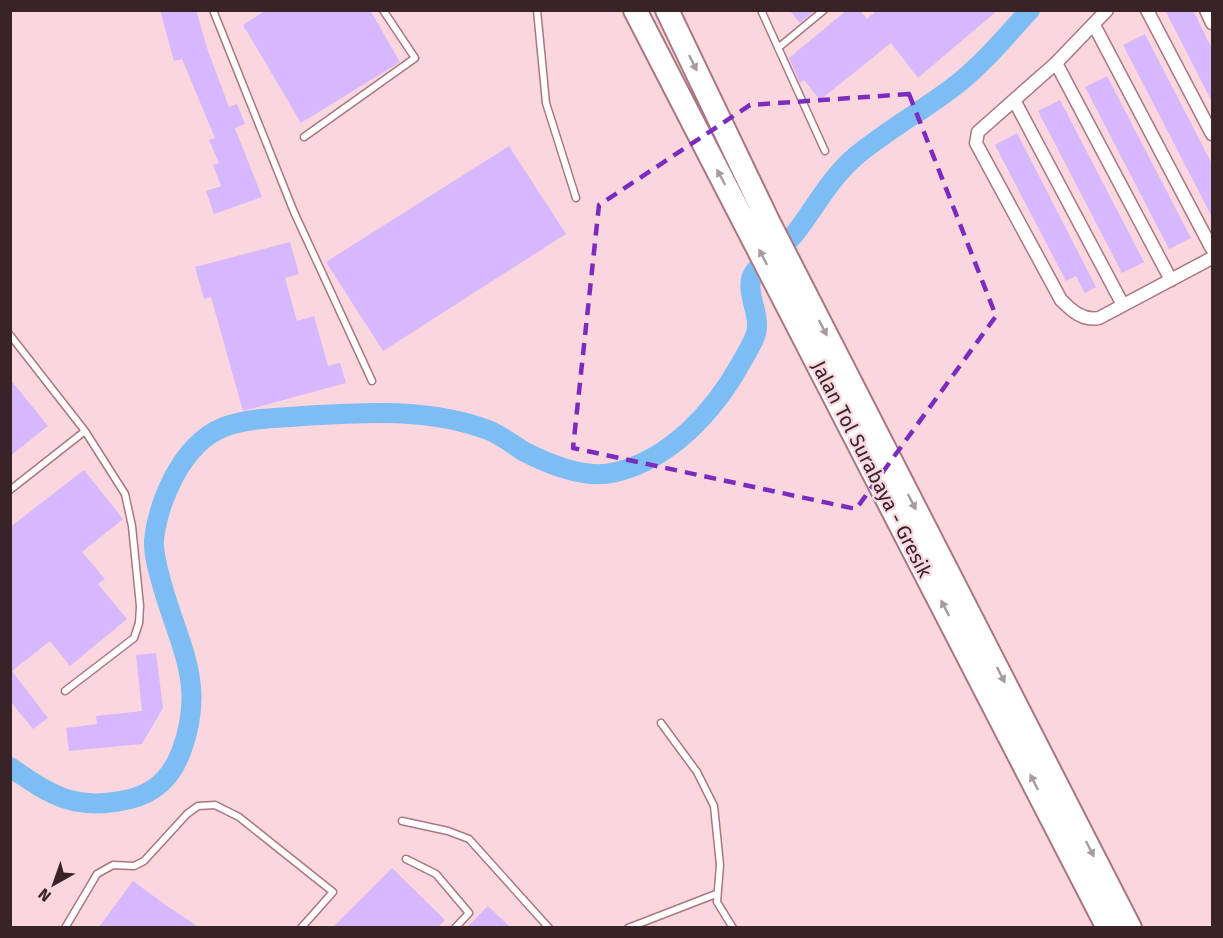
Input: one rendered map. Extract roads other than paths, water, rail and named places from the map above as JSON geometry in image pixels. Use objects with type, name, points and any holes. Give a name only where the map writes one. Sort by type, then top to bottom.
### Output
[{"type":"highway","points":[[622,10],[687,115]]},
{"type":"highway","name":"Jalan Tol Surabaya - Gresik","points":[[635,10],[687,115],[758,225]]},
{"type":"highway","name":"Jalan Tol Surabaya - Gresik","points":[[668,10],[758,225],[1130,927]]},
{"type":"highway","name":"Jalan Tol Surabaya - Gresik","points":[[787,281],[1108,927]]},
{"type":"street","points":[[1107,10],[1056,63],[978,132],[976,143],[1061,300],[1073,312],[1091,320],[1212,258]]},
{"type":"street","points":[[1147,10],[1212,134]]},
{"type":"street","points":[[1206,10],[1212,22]]},
{"type":"street","points":[[1094,25],[1212,249]]},
{"type":"street","points":[[1056,63],[1171,280]]},
{"type":"street","points":[[1014,100],[1123,305]]},
{"type":"lane","points":[[213,10],[294,212],[372,381]]},
{"type":"lane","points":[[303,137],[415,58],[383,10]]},
{"type":"lane","points":[[537,10],[546,103],[576,198]]},
{"type":"lane","points":[[761,10],[825,152]]},
{"type":"lane","points":[[778,48],[824,10]]},
{"type":"lane","points":[[10,335],[85,431],[124,494],[132,526],[139,623],[134,638],[65,691]]},
{"type":"lane","points":[[10,490],[85,431]]},
{"type":"lane","points":[[661,723],[697,772],[714,806],[720,865],[716,894],[719,906],[733,927]]},
{"type":"lane","points":[[64,927],[97,874],[113,865],[134,866],[144,861],[187,814],[198,806],[215,805],[239,818],[333,892],[302,927]]},
{"type":"lane","points":[[402,821],[448,831],[469,839],[549,927]]},
{"type":"lane","points":[[406,859],[436,874],[469,913],[455,927]]},
{"type":"lane","points":[[628,927],[716,894]]},
{"type":"waterway","points":[[10,767],[52,793],[66,799],[94,804],[111,803],[139,796],[155,788],[173,769],[188,729],[191,687],[183,650],[158,570],[154,540],[163,502],[174,477],[189,454],[206,437],[224,427],[253,420],[350,413],[397,413],[443,418],[488,430],[523,451],[556,466],[581,473],[604,474],[636,466],[673,444],[689,430],[705,415],[730,381],[749,350],[755,335],[757,319],[750,284],[755,271],[792,237],[831,182],[856,156],[966,77],[1030,10]]}]
